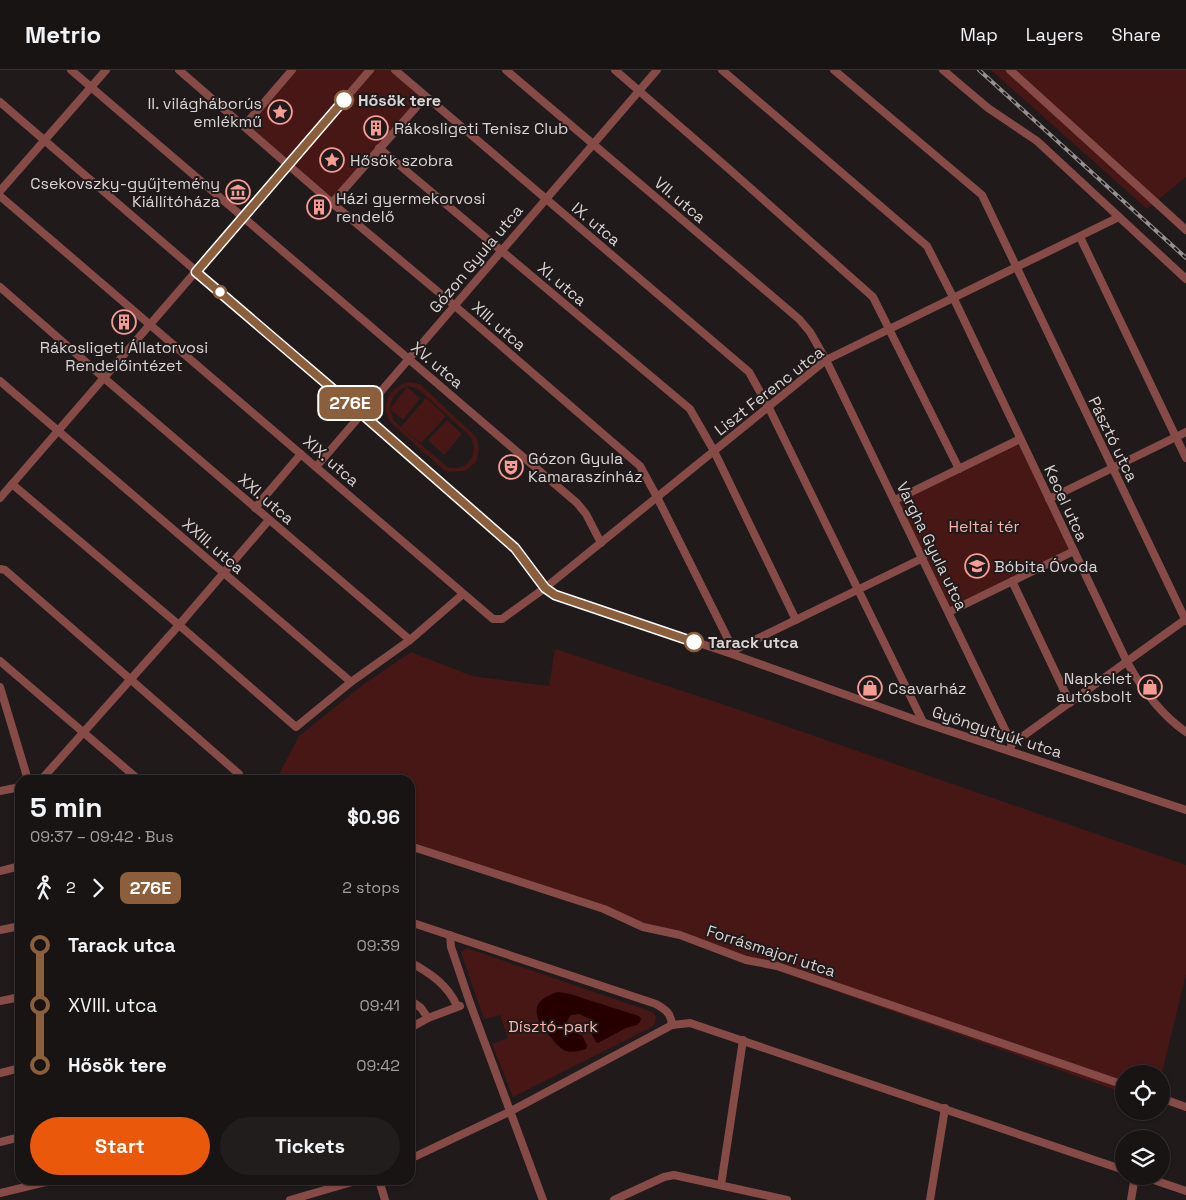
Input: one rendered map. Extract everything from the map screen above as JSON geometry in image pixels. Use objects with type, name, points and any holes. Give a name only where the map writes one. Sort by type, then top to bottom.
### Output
[{"type":"street","name":"XV. utca","points":[[71,70],[577,503],[586,514],[601,543]]},
{"type":"street","points":[[0,191],[106,70]]},
{"type":"street","name":"XIII. utca","points":[[179,70],[640,466],[657,497]]},
{"type":"street","points":[[244,126],[290,70]]},
{"type":"street","points":[[0,497],[370,70]]},
{"type":"street","name":"IX. utca","points":[[395,70],[749,372],[769,408],[923,722]]},
{"type":"street","name":"VII. utca","points":[[506,70],[799,319],[810,332],[826,360]]},
{"type":"street","points":[[615,70],[873,297],[959,469]]},
{"type":"street","name":"Gózon Gyula utca","points":[[316,467],[657,70]]},
{"type":"street","name":"Kecel utca","points":[[722,70],[927,246],[1050,498],[1127,662],[1140,686],[1156,706],[1186,732]]},
{"type":"street","name":"Pásztó utca","points":[[834,70],[982,195],[1186,620]]},
{"type":"street","points":[[943,70],[988,108],[1037,141],[1186,279]]},
{"type":"street","points":[[1010,70],[1186,230]]},
{"type":"street","points":[[332,203],[425,97]]},
{"type":"street","points":[[0,102],[515,548],[545,588]]},
{"type":"street","name":"XI. utca","points":[[379,148],[690,409],[714,451],[796,620]]},
{"type":"street","name":"XIX. utca","points":[[0,196],[493,619]]},
{"type":"street","name":"Liszt Ferenc utca","points":[[493,619],[502,619],[545,588],[826,360],[1119,217]]},
{"type":"street","points":[[1080,237],[1186,458]]},
{"type":"street","name":"XXI. utca","points":[[0,287],[410,640]]},
{"type":"street","name":"Vargha Gyula utca","points":[[826,360],[949,612],[1010,747]]},
{"type":"street","name":"XXIII. utca","points":[[0,381],[351,682]]},
{"type":"street","points":[[1050,498],[1186,432]]},
{"type":"street","points":[[895,500],[1020,439]]},
{"type":"street","points":[[255,508],[301,454]]},
{"type":"street","points":[[12,484],[296,727],[351,682],[410,640],[463,594]]},
{"type":"street","points":[[657,497],[731,651],[923,558]]},
{"type":"street","points":[[45,775],[179,625],[269,520]]},
{"type":"street","points":[[949,612],[1074,550]]},
{"type":"street","points":[[0,569],[5,570],[239,775]]},
{"type":"street","points":[[1012,581],[1070,703]]},
{"type":"street","name":"Gyöngytyúk utca","points":[[545,588],[555,595],[731,651],[923,722],[1010,747],[1186,810]]},
{"type":"street","points":[[1010,747],[1186,620]]},
{"type":"street","points":[[0,661],[131,773]]},
{"type":"street","points":[[0,686],[26,775]]},
{"type":"street","points":[[0,721],[9,719]]},
{"type":"street","points":[[0,792],[15,788]]},
{"type":"street","name":"Forrásmajori utca","points":[[415,848],[604,909],[643,927],[680,934],[746,960],[776,966],[1115,1082]]},
{"type":"street","points":[[0,870],[15,867]]},
{"type":"street","points":[[415,924],[656,1004],[666,1010],[671,1016],[672,1025]]},
{"type":"street","points":[[0,930],[15,927]]},
{"type":"street","points":[[450,935],[451,947],[470,1003],[543,1200]]},
{"type":"street","points":[[415,965],[426,971],[452,994],[458,1006]]},
{"type":"street","points":[[0,1001],[15,998]]},
{"type":"street","points":[[415,1025],[428,1018],[470,1003]]},
{"type":"street","points":[[415,1004],[421,1008],[428,1018]]},
{"type":"street","points":[[415,1157],[511,1110],[672,1025],[690,1023],[1115,1167]]},
{"type":"street","points":[[721,1185],[743,1040]]},
{"type":"street","points":[[0,1073],[15,1069]]},
{"type":"street","points":[[1170,1101],[1186,1107]]},
{"type":"street","points":[[930,1200],[945,1108]]},
{"type":"street","points":[[0,1142],[15,1139]]},
{"type":"street","points":[[614,1200],[664,1177],[674,1175],[787,1200]]},
{"type":"street","points":[[0,1193],[33,1185]]},
{"type":"street","points":[[290,1200],[342,1185]]},
{"type":"street","points":[[380,1185],[385,1200]]},
{"type":"street","points":[[1131,1200],[1134,1185]]},
{"type":"street","points":[[1168,1185],[1186,1191]]},
{"type":"green space","name":"Hősök tere","points":[[292,70],[395,70],[425,97],[332,203],[244,126]]},
{"type":"green space","points":[[991,70],[1186,70],[1186,177],[1147,209]]},
{"type":"green space","points":[[408,382],[420,384],[477,438],[479,450],[476,462],[465,471],[445,471],[390,422],[387,416],[386,403],[391,393]],"holes":[[[408,386],[418,389],[470,436],[474,449],[470,460],[461,467],[447,467],[394,421],[390,409],[395,394],[401,390]]]},
{"type":"green space","points":[[407,387],[420,398],[403,420],[390,409]]},
{"type":"green space","points":[[426,398],[446,416],[421,443],[401,427]]},
{"type":"green space","points":[[447,420],[462,434],[444,455],[428,440]]},
{"type":"green space","name":"Heltai tér","points":[[1020,439],[1074,551],[949,612],[895,500]]},
{"type":"green space","points":[[555,649],[725,705],[1186,865],[1186,974],[1164,1065],[1115,1065],[1115,1090],[415,843],[415,775],[279,775],[299,736],[364,684],[411,652],[472,676],[549,686]]},
{"type":"green space","name":"Dísztó-park","points":[[467,948],[652,1012],[656,1016],[655,1023],[652,1027],[513,1097],[492,1044],[508,1038],[500,1015],[484,1019],[461,952]]},
{"type":"shaded area","points":[[558,992],[639,1016],[640,1022],[598,1043],[590,1031],[593,1026],[592,1020],[579,1014],[571,1015],[567,1021],[570,1029],[582,1035],[587,1045],[586,1049],[583,1050],[566,1051],[543,1028],[537,1015],[538,1004],[542,999]]},
{"type":"railway","points":[[979,70],[1186,258]]},
{"type":"bus line","name":"276E","points":[[344,100],[196,272],[515,548],[545,588],[555,595],[694,642]]},
{"type":"place","name":"Hősök tere","points":[[344,100]]},
{"type":"place","name":"II. világháborús emlékmű","points":[[280,112]]},
{"type":"place","name":"Rákosligeti Tenisz Club","points":[[376,128]]},
{"type":"place","name":"Hősök szobra","points":[[332,160]]},
{"type":"place","name":"Csekovszky-gyűjtemény Kiállítóháza","points":[[238,192]]},
{"type":"place","name":"Házi gyermekorvosi rendelő","points":[[319,207]]},
{"type":"place","name":"Rákosligeti Állatorvosi Rendelőintézet","points":[[124,322]]},
{"type":"place","name":"Gózon Gyula Kamaraszínház","points":[[511,467]]},
{"type":"place","name":"Bóbita Óvoda","points":[[977,566]]},
{"type":"place","name":"Tarack utca","points":[[694,642]]},
{"type":"place","name":"Napkelet autósbolt","points":[[1150,687]]},
{"type":"place","name":"Csavarház","points":[[870,688]]}]
